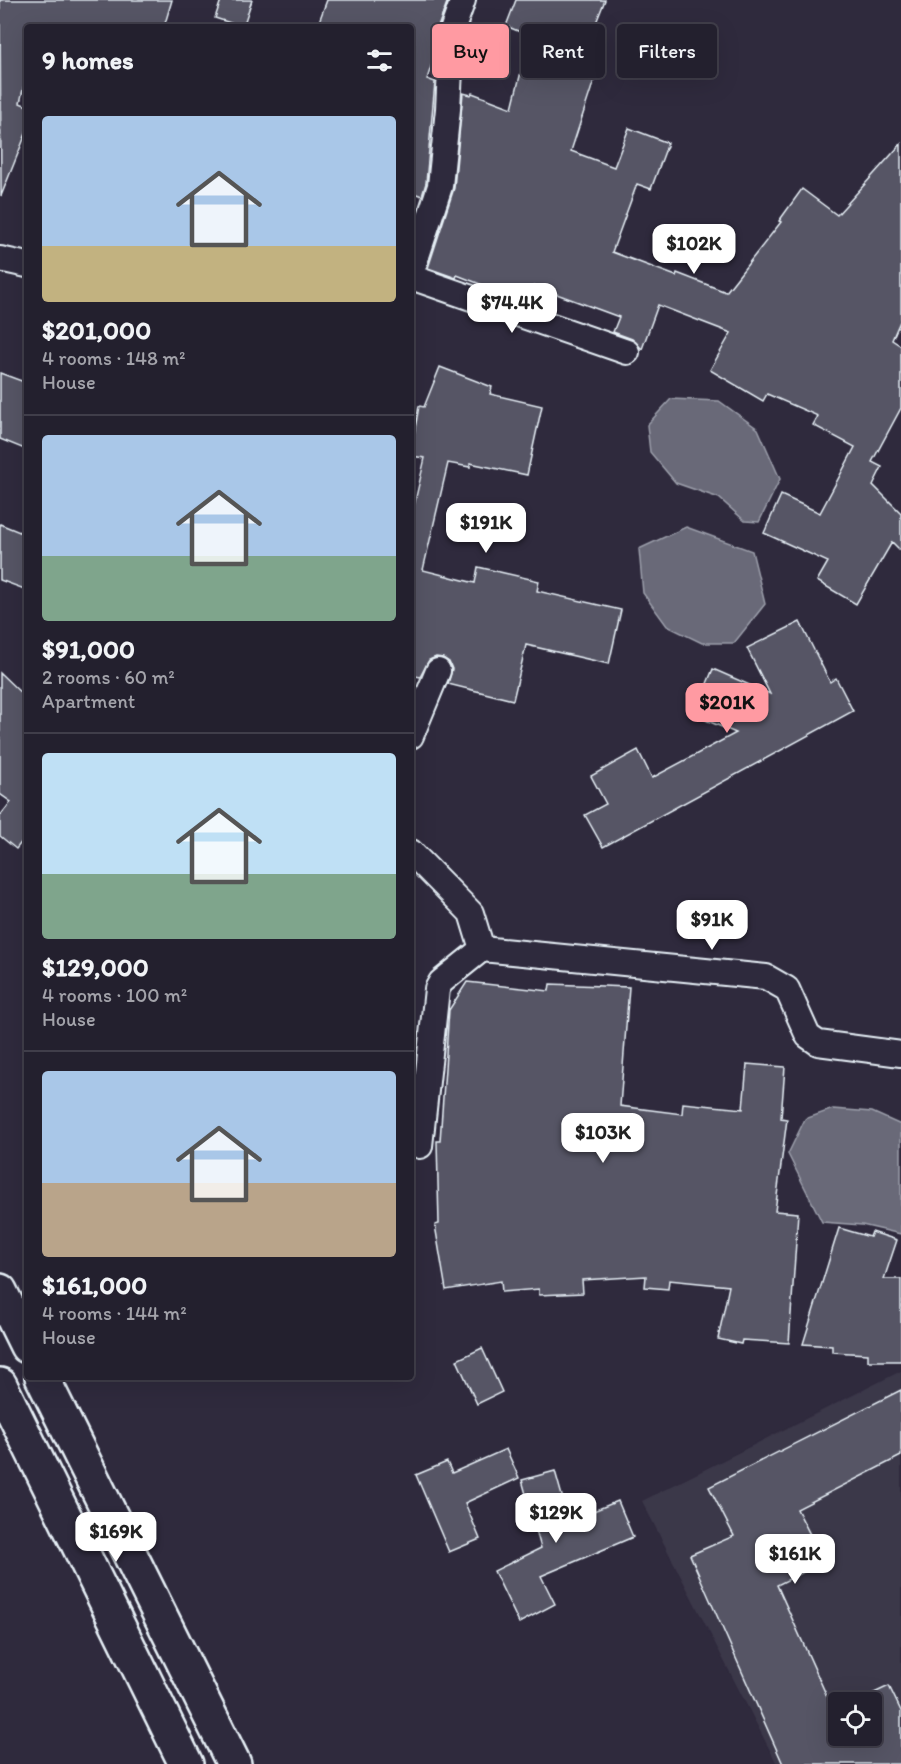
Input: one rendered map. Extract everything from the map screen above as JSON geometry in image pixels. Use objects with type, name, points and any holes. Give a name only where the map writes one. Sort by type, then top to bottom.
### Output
[{"type":"main road","points":[[0,1291],[24,1340]]},
{"type":"main road","points":[[43,1380],[234,1764]]},
{"type":"main road","points":[[0,1385],[186,1764]]},
{"type":"street","points":[[414,266],[440,186],[448,110],[452,30],[463,0]]},
{"type":"street","points":[[0,259],[24,264]]},
{"type":"street","points":[[414,276],[627,352]]},
{"type":"street","points":[[414,729],[438,671]]},
{"type":"street","points":[[414,855],[471,913],[482,949]]},
{"type":"street","points":[[420,1146],[437,989],[441,982],[482,949],[766,977],[787,989],[808,1036],[818,1043],[901,1054]]},
{"type":"shaded area","points":[[901,1371],[901,1764],[777,1764],[642,1501]]},
{"type":"water","points":[[671,399],[719,401],[758,429],[780,479],[759,522],[745,521],[719,498],[676,483],[650,452],[647,425]]},
{"type":"water","points":[[686,527],[752,551],[765,604],[734,643],[702,643],[667,626],[643,593],[639,549]]},
{"type":"water","points":[[833,1109],[872,1112],[901,1125],[901,1234],[862,1225],[822,1222],[788,1154],[805,1119]]},
{"type":"building","points":[[0,0],[172,0],[165,24],[24,24],[24,85],[20,103],[24,105],[24,138],[1,196]]},
{"type":"building","points":[[221,0],[252,0],[244,24],[234,24],[215,18]]},
{"type":"building","points":[[327,0],[448,0],[439,24],[432,24],[432,64],[427,79],[435,82],[426,183],[422,196],[414,193],[414,24],[318,24]]},
{"type":"building","points":[[516,0],[605,0],[595,24],[521,24],[521,32],[507,24]]},
{"type":"building","points":[[521,72],[521,78],[595,78],[571,151],[614,167],[629,128],[668,143],[651,189],[637,184],[612,252],[726,292],[781,222],[779,221],[802,189],[837,215],[901,144],[901,319],[892,340],[901,346],[901,408],[872,462],[882,467],[873,485],[901,513],[901,551],[892,542],[856,604],[817,581],[828,562],[764,533],[781,495],[820,513],[855,447],[813,425],[818,416],[767,394],[763,401],[710,370],[731,333],[658,305],[642,349],[632,339],[613,332],[619,317],[535,286],[529,303],[457,275],[456,278],[428,268],[454,188],[463,93],[471,95],[472,93],[512,108]]},
{"type":"building","points":[[440,367],[492,387],[490,394],[542,406],[527,475],[470,463],[470,467],[448,463],[423,570],[475,583],[478,567],[539,581],[537,591],[621,610],[609,664],[526,645],[513,700],[448,684],[452,669],[449,662],[443,658],[436,657],[429,660],[420,677],[414,676],[414,506],[425,458],[414,456],[414,435],[419,406],[424,407]]},
{"type":"building","points":[[0,373],[24,382],[24,449],[0,439]]},
{"type":"building","points":[[0,524],[24,534],[24,589],[0,580]]},
{"type":"building","points":[[800,622],[830,682],[836,678],[853,711],[603,847],[585,815],[606,804],[591,776],[638,750],[652,778],[736,733],[694,715],[713,669],[770,694],[747,648]]},
{"type":"building","points":[[0,673],[24,696],[24,839],[16,849],[0,836],[0,816],[11,802],[0,794]]},
{"type":"building","points":[[467,982],[549,991],[550,984],[629,987],[620,1106],[682,1114],[683,1103],[743,1109],[747,1064],[785,1067],[781,1118],[787,1119],[775,1211],[798,1213],[789,1343],[742,1340],[741,1344],[718,1339],[729,1286],[669,1280],[668,1289],[645,1287],[646,1276],[582,1280],[583,1293],[539,1295],[539,1289],[502,1292],[501,1281],[446,1290],[435,1225],[439,1224],[437,1141],[440,1141],[449,1010]]},
{"type":"building","points":[[839,1228],[870,1237],[872,1232],[897,1240],[884,1279],[901,1279],[901,1361],[868,1361],[868,1354],[832,1352],[832,1346],[803,1344]]},
{"type":"building","points":[[482,1348],[502,1392],[477,1404],[457,1360]]},
{"type":"building","points":[[901,1390],[901,1456],[797,1509],[824,1562],[777,1585],[828,1699],[828,1746],[882,1746],[882,1692],[876,1692],[889,1686],[901,1711],[901,1764],[783,1764],[690,1555],[734,1536],[709,1487]]},
{"type":"building","points":[[506,1449],[519,1478],[465,1503],[480,1539],[449,1552],[416,1475],[447,1462],[452,1473]]},
{"type":"building","points":[[555,1471],[569,1521],[618,1501],[633,1537],[541,1576],[555,1604],[519,1623],[494,1571],[541,1548],[522,1480]]}]
